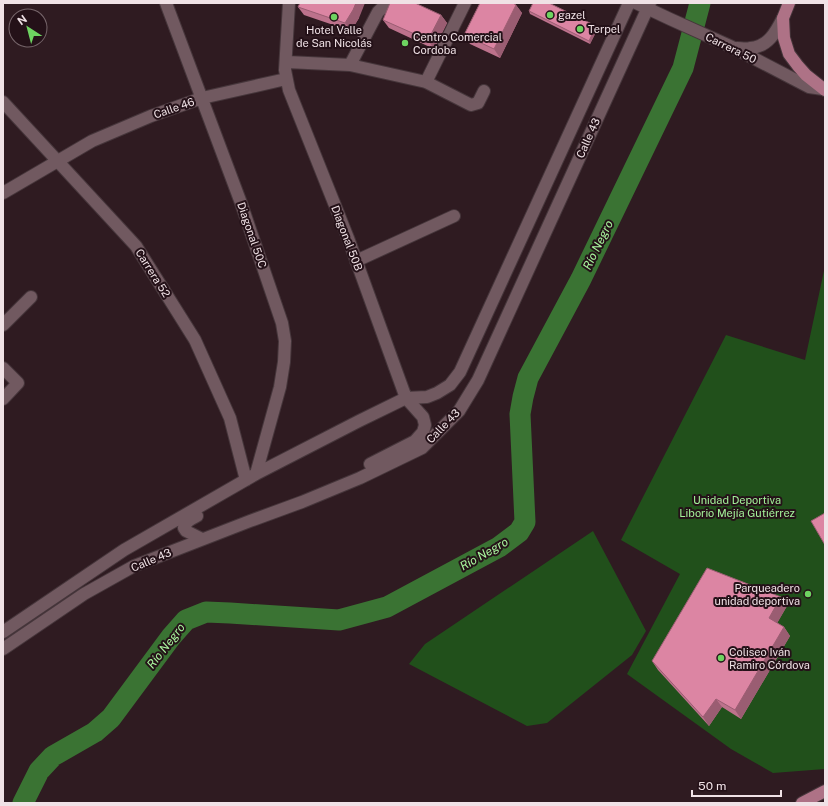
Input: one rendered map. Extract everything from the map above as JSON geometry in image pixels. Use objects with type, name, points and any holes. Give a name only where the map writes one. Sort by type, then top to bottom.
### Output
[{"type":"main road","points":[[789,3],[783,18],[784,38],[789,54],[806,75],[824,90]]},
{"type":"main road","points":[[802,803],[825,791]]},
{"type":"street","name":"Diagonal 50C","points":[[166,3],[202,98],[282,323],[285,341],[284,362],[280,387],[251,477]]},
{"type":"street","points":[[286,79],[289,3]]},
{"type":"street","points":[[350,65],[378,12],[388,3]]},
{"type":"street","points":[[426,82],[464,3]]},
{"type":"street","name":"Calle 43","points":[[3,632],[124,550],[251,477],[406,398],[427,397],[438,393],[450,385],[460,372],[629,3]]},
{"type":"street","name":"Calle 43","points":[[3,648],[84,594],[134,566],[302,502],[360,478],[422,448],[459,410],[478,380],[645,5]]},
{"type":"street","name":"Carrera 50","points":[[645,5],[810,87],[824,90]]},
{"type":"street","points":[[727,45],[751,48],[764,44],[774,35],[783,18]]},
{"type":"street","points":[[286,62],[350,65],[426,82],[471,105],[478,103],[484,90]]},
{"type":"street","name":"Calle 46","points":[[3,193],[98,139],[151,116],[202,98],[286,79]]},
{"type":"street","name":"Diagonal 50B","points":[[286,79],[289,90],[348,238],[406,398]]},
{"type":"street","name":"Carrera 52","points":[[3,102],[136,246],[195,340],[230,418],[251,477]]},
{"type":"street","points":[[356,261],[454,216]]},
{"type":"street","points":[[3,325],[31,297]]},
{"type":"street","points":[[3,368],[18,383],[3,399]]},
{"type":"street","points":[[302,502],[313,490],[371,464],[415,441],[423,432],[425,425],[423,417],[406,398]]},
{"type":"street","points":[[202,540],[186,531],[184,528],[185,524],[223,499],[228,490]]},
{"type":"green space","name":"Unidad Deportiva Liborio Mejía Gutiérrez","points":[[825,266],[825,769],[773,773],[731,749],[627,674],[680,574],[621,540],[726,335],[805,360]]},
{"type":"green space","points":[[593,531],[646,631],[632,655],[547,723],[527,726],[409,664],[425,644]]},
{"type":"building","points":[[300,3],[356,3],[345,23],[298,7]]},
{"type":"building","points":[[390,3],[415,3],[441,15],[428,40],[383,20]]},
{"type":"building","points":[[480,3],[513,3],[516,5],[494,49],[464,35]]},
{"type":"building","points":[[533,3],[549,3],[596,26],[589,41],[529,11]]},
{"type":"building","points":[[825,513],[825,545],[811,521]]},
{"type":"building","name":"Coliseo Iván Ramiro Córdova","points":[[707,568],[781,597],[769,618],[784,627],[735,710],[716,699],[703,717],[652,661]]},
{"type":"waterway","name":"Río Negro","points":[[23,803],[39,771],[53,756],[95,732],[111,718],[171,637],[186,620],[206,612],[339,620],[387,607],[499,547],[519,532],[525,522],[520,414],[528,378],[581,279],[683,68],[700,3]]},
{"type":"place","name":"gazel","points":[[550,15]]},
{"type":"place","name":"Hotel Valle de San Nicolás","points":[[334,17]]},
{"type":"place","name":"Terpel","points":[[580,29]]},
{"type":"place","name":"Centro Comercial Cordoba","points":[[405,43]]},
{"type":"place","name":"Parqueadero unidad deportiva","points":[[808,594]]},
{"type":"place","name":"Coliseo Iván Ramiro Córdova","points":[[721,658]]}]
